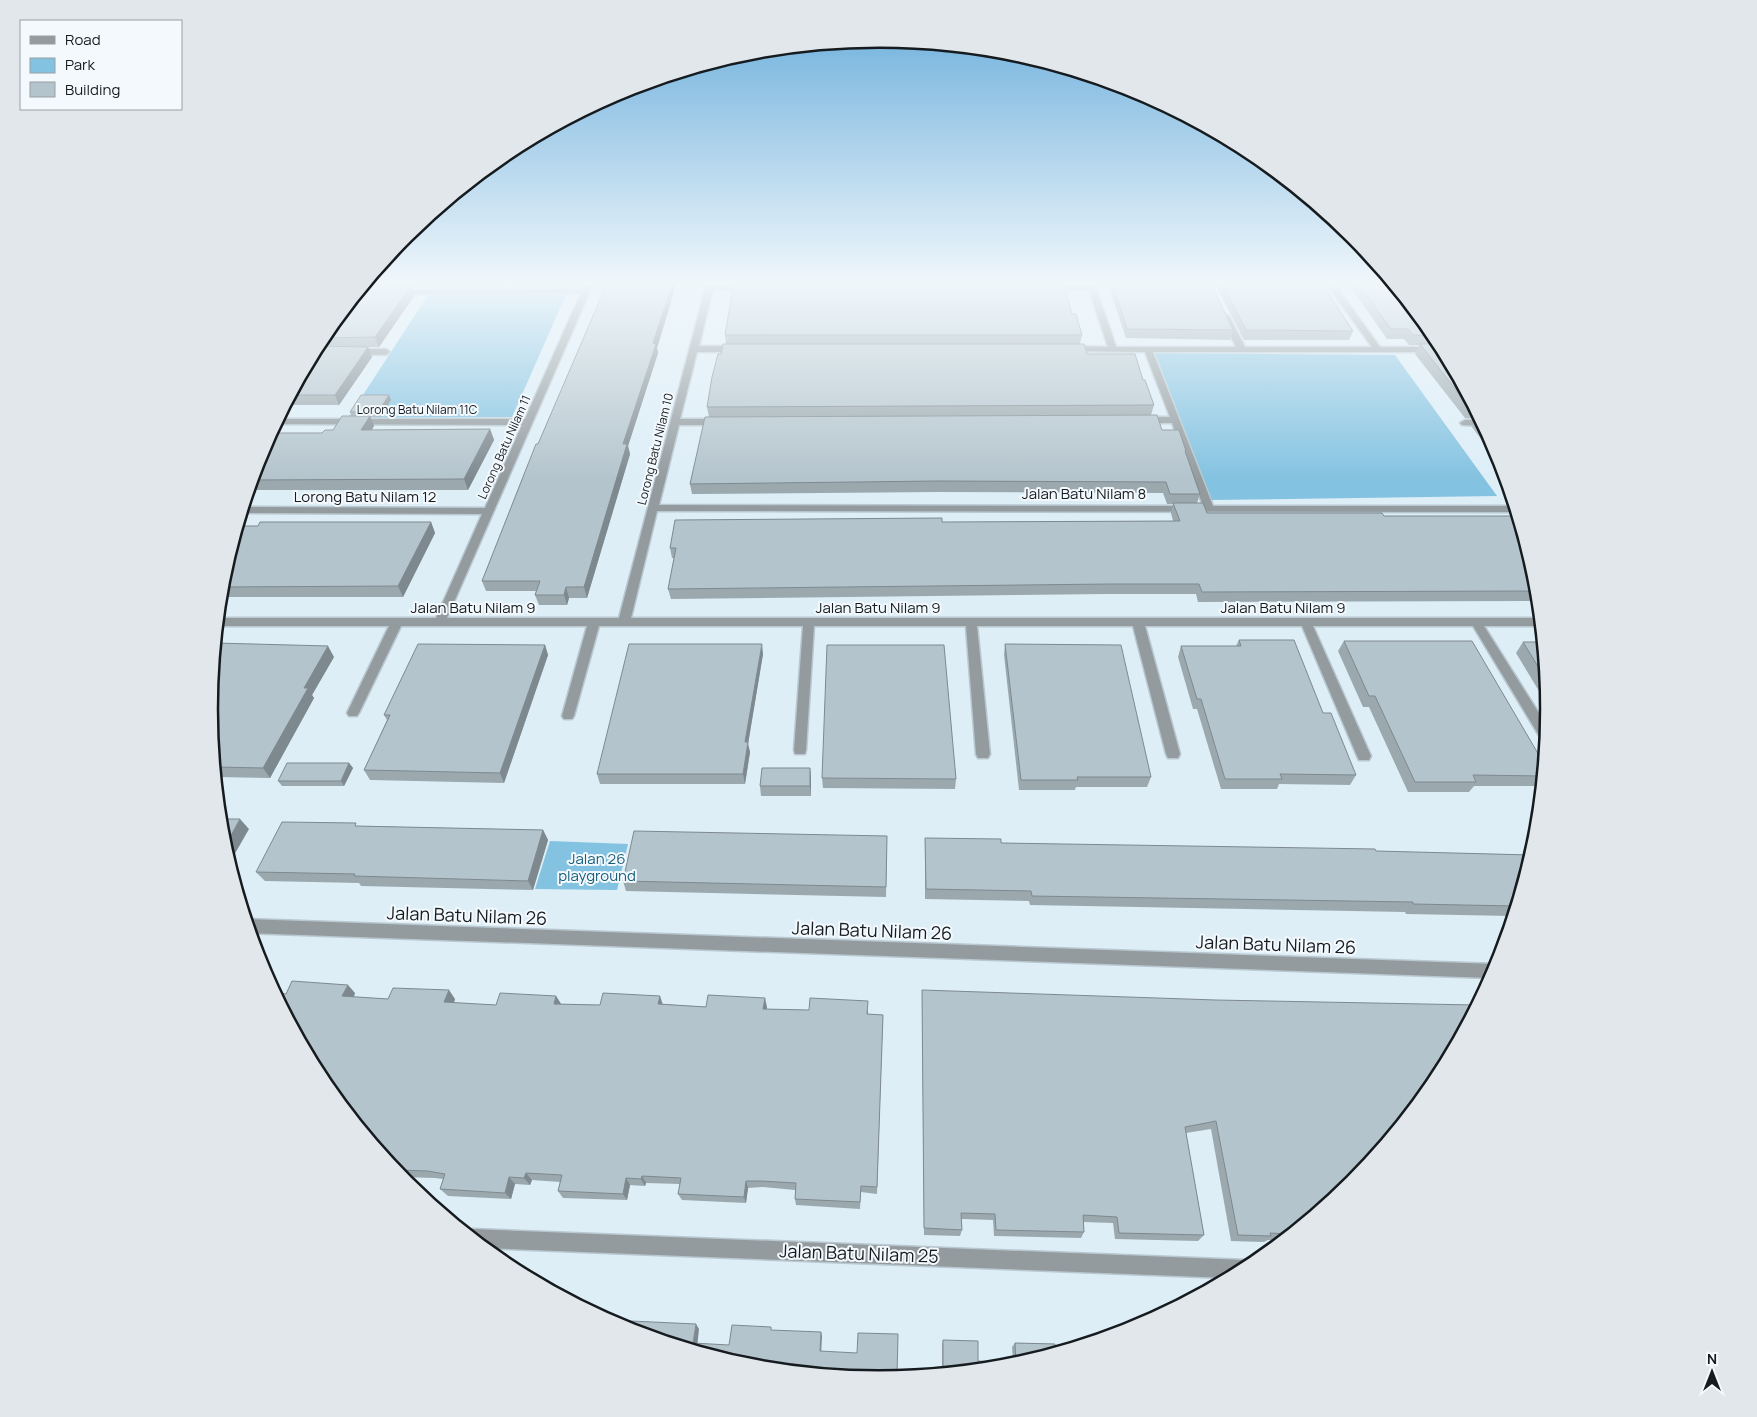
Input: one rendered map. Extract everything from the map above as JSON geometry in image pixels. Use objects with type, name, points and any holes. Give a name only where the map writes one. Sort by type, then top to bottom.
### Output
[{"type":"street","name":"Lorong Batu Nilam 11","points":[[440,622],[561,348]]},
{"type":"street","points":[[693,349],[743,349]]},
{"type":"street","name":"Lorong Batu Nilam 10","points":[[624,622],[693,349]]},
{"type":"street","points":[[1054,349],[1434,350]]},
{"type":"street","points":[[1148,350],[1208,508]]},
{"type":"street","points":[[340,352],[386,352]]},
{"type":"street","points":[[1136,420],[1175,420]]},
{"type":"street","name":"Lorong Batu Nilam 11C","points":[[283,422],[528,422]]},
{"type":"street","points":[[674,422],[734,422]]},
{"type":"street","points":[[1465,423],[1474,423]]},
{"type":"street","name":"Jalan Batu Nilam 8","points":[[653,508],[1508,509]]},
{"type":"street","name":"Lorong Batu Nilam 12","points":[[249,510],[489,512]]},
{"type":"street","name":"Jalan Batu Nilam 9","points":[[223,622],[1534,622]]},
{"type":"street","points":[[354,713],[397,622]]},
{"type":"street","points":[[568,716],[594,622]]},
{"type":"street","points":[[800,750],[809,622]]},
{"type":"street","points":[[971,622],[983,754]]},
{"type":"street","points":[[1138,622],[1173,754]]},
{"type":"street","points":[[1306,622],[1364,756]]},
{"type":"street","points":[[1476,622],[1539,725]]},
{"type":"street","name":"Jalan Batu Nilam 26","points":[[255,926],[1485,971]]},
{"type":"street","name":"Jalan Batu Nilam 25","points":[[484,1238],[1231,1267]]},
{"type":"green space","points":[[393,348],[542,348],[512,417],[348,418]]},
{"type":"green space","points":[[1155,353],[1395,355],[1497,496],[1211,500]]},
{"type":"green space","name":"Jalan 26 playground","points":[[550,841],[628,844],[617,890],[535,889]]},
{"type":"building","points":[[325,348],[367,348],[335,395],[297,395]]},
{"type":"building","points":[[579,348],[655,348],[623,444],[627,444],[584,587],[566,587],[564,595],[535,595],[540,581],[482,581],[536,444],[538,444]]},
{"type":"building","points":[[722,348],[1085,348],[1087,354],[1135,354],[1143,380],[1145,380],[1154,405],[707,407],[718,354],[721,354]]},
{"type":"building","points":[[1423,348],[1432,348],[1460,395]]},
{"type":"building","points":[[361,395],[389,395],[378,412],[350,412]]},
{"type":"building","points":[[1157,415],[1162,430],[1179,430],[1200,494],[1170,494],[1166,482],[937,481],[690,484],[705,417]]},
{"type":"building","points":[[342,416],[370,416],[361,430],[490,429],[464,479],[259,480],[278,433],[322,433],[325,430],[333,430]]},
{"type":"building","points":[[1173,503],[1203,503],[1207,513],[1382,513],[1384,516],[1510,516],[1529,591],[1202,592],[1199,584],[668,589],[676,548],[670,548],[675,520],[942,518],[942,522],[1180,521]]},
{"type":"building","points":[[260,522],[431,522],[398,586],[229,587],[243,526],[258,526]]},
{"type":"building","points":[[1239,640],[1294,640],[1323,713],[1331,713],[1356,775],[1280,774],[1282,779],[1225,779],[1201,699],[1197,699],[1181,646],[1241,646]]},
{"type":"building","points":[[1344,641],[1472,641],[1538,753],[1536,776],[1473,775],[1476,782],[1415,782],[1375,696],[1369,696]]},
{"type":"building","points":[[1523,642],[1536,642],[1538,667]]},
{"type":"building","points":[[221,643],[328,646],[304,688],[308,688],[263,768],[220,767],[218,708]]},
{"type":"building","points":[[418,644],[545,645],[500,773],[364,770],[390,715],[384,715]]},
{"type":"building","points":[[629,644],[762,644],[745,742],[748,742],[743,774],[597,774]]},
{"type":"building","points":[[1005,644],[1121,645],[1151,777],[1077,777],[1078,780],[1021,780]]},
{"type":"building","points":[[827,645],[944,645],[956,779],[822,778]]},
{"type":"building","points":[[287,763],[349,763],[341,781],[278,781]]},
{"type":"building","points":[[762,768],[810,768],[810,786],[760,786]]},
{"type":"building","points":[[227,819],[240,819],[230,837]]},
{"type":"building","points":[[282,822],[356,823],[355,826],[543,830],[528,881],[256,872]]},
{"type":"building","points":[[634,831],[887,836],[886,887],[623,881]]},
{"type":"building","points":[[925,838],[1001,839],[1001,843],[1375,849],[1376,851],[1523,855],[1509,906],[1413,904],[1413,902],[1032,896],[1031,891],[926,889]]},
{"type":"building","points":[[292,981],[348,985],[342,996],[388,999],[393,988],[449,990],[444,1002],[496,1005],[500,993],[556,996],[554,1004],[600,1005],[603,993],[660,996],[658,1004],[706,1007],[708,995],[765,998],[763,1009],[809,1010],[810,998],[868,1001],[867,1014],[883,1015],[877,1187],[861,1186],[860,1202],[795,1199],[796,1183],[761,1181],[746,1181],[744,1197],[678,1194],[681,1178],[642,1176],[641,1179],[626,1178],[623,1194],[558,1191],[562,1175],[526,1173],[524,1178],[509,1177],[505,1193],[440,1189],[445,1174],[406,1170],[354,1111],[306,1039],[283,994],[286,994]]},
{"type":"building","points":[[922,990],[1216,1000],[1469,1005],[1451,1039],[1403,1111],[1346,1176],[1280,1234],[1270,1233],[1271,1236],[1238,1235],[1216,1121],[1185,1127],[1204,1235],[1119,1233],[1117,1217],[1083,1215],[1084,1232],[996,1230],[995,1214],[961,1213],[962,1230],[924,1228]]},
{"type":"building","points":[[631,1321],[696,1324],[693,1343]]},
{"type":"building","points":[[732,1325],[771,1327],[771,1330],[821,1332],[820,1351],[857,1353],[858,1333],[898,1334],[897,1369],[878,1370],[792,1364],[750,1357],[695,1343],[729,1345]]},
{"type":"building","points":[[943,1340],[978,1341],[978,1361],[982,1361],[943,1366]]},
{"type":"building","points":[[1015,1343],[1055,1344],[1050,1347],[1016,1355]]}]
